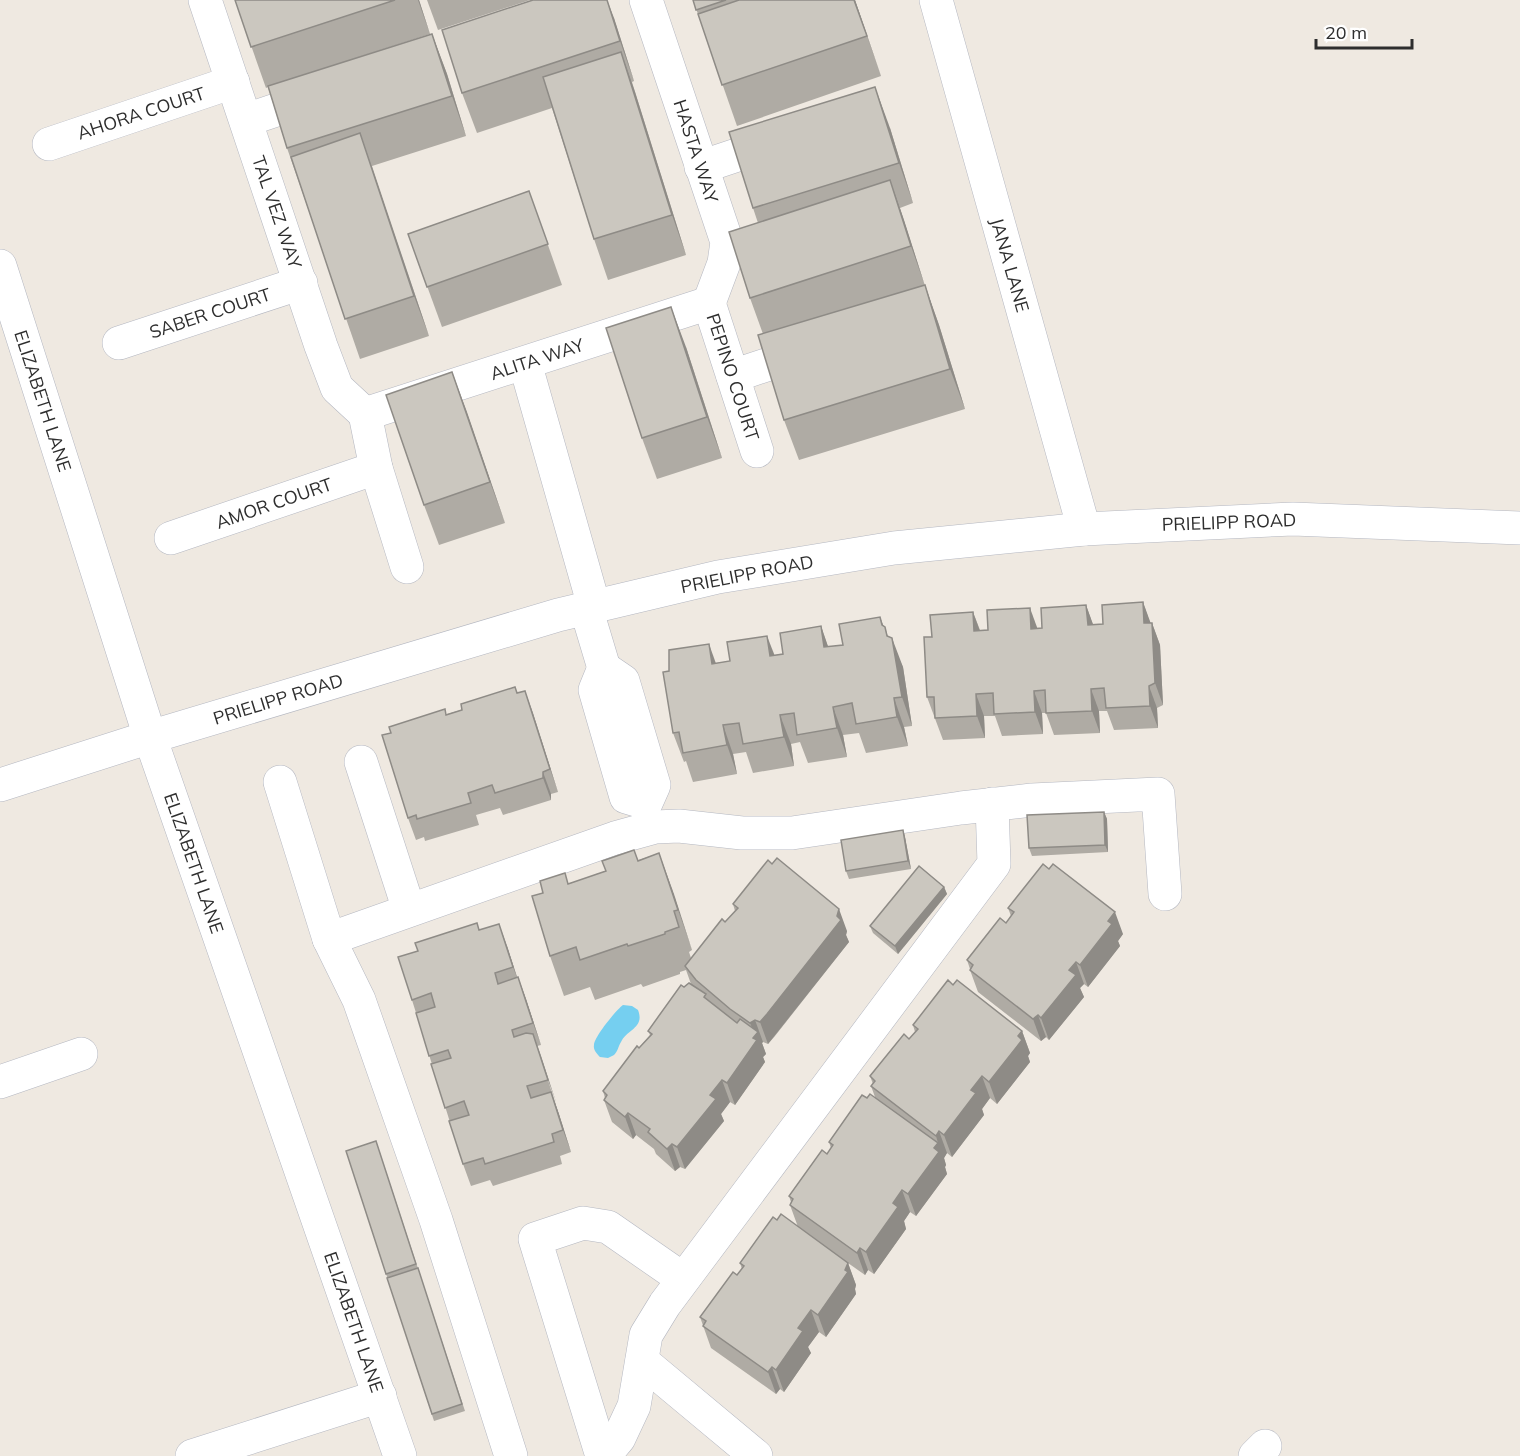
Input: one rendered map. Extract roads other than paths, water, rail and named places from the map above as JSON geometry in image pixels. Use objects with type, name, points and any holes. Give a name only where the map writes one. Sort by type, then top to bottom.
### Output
[{"type":"street","name":"TAL VEZ WAY","points":[[205,0],[337,388],[365,414]]},
{"type":"street","name":"HASTA WAY","points":[[645,0],[726,242],[724,263],[709,303]]},
{"type":"street","name":"JANA LANE","points":[[936,0],[1084,529]]},
{"type":"street","name":"AHORA COURT","points":[[49,144],[233,82]]},
{"type":"street","points":[[246,120],[345,87]]},
{"type":"street","points":[[701,167],[803,134]]},
{"type":"street","name":"ELIZABETH LANE","points":[[0,266],[150,737],[400,1456]]},
{"type":"street","name":"SABER COURT","points":[[119,343],[301,283]]},
{"type":"street","name":"ALITA WAY","points":[[365,414],[709,303]]},
{"type":"street","name":"PEPINO COURT","points":[[709,303],[757,451]]},
{"type":"street","points":[[733,376],[833,342]]},
{"type":"street","points":[[525,363],[590,607],[604,669]]},
{"type":"street","points":[[365,414],[376,468],[407,567]]},
{"type":"street","name":"AMOR COURT","points":[[171,537],[376,468]]},
{"type":"street","name":"PRIELIPP ROAD","points":[[0,785],[150,737],[590,607],[718,577],[894,548],[1084,529],[1293,519],[1520,528]]},
{"type":"street","points":[[361,762],[409,910]]},
{"type":"street","points":[[280,782],[329,939],[359,1000],[424,1187],[511,1456]]},
{"type":"street","points":[[329,939],[615,838],[655,827],[679,826],[742,832],[792,833],[1032,800],[1158,794],[1165,894]]},
{"type":"street","points":[[608,1454],[619,1438],[634,1406],[646,1335],[665,1304],[994,864],[992,804]]},
{"type":"street","points":[[0,1082],[81,1054]]},
{"type":"street","points":[[608,1454],[535,1239],[583,1223],[608,1227],[683,1279]]},
{"type":"street","points":[[642,1361],[756,1456]]},
{"type":"street","points":[[192,1456],[380,1396]]},
{"type":"water","points":[[623,1005],[632,1006],[638,1010],[639,1021],[624,1038],[614,1055],[608,1058],[600,1057],[594,1049],[595,1041],[606,1023]]}]
